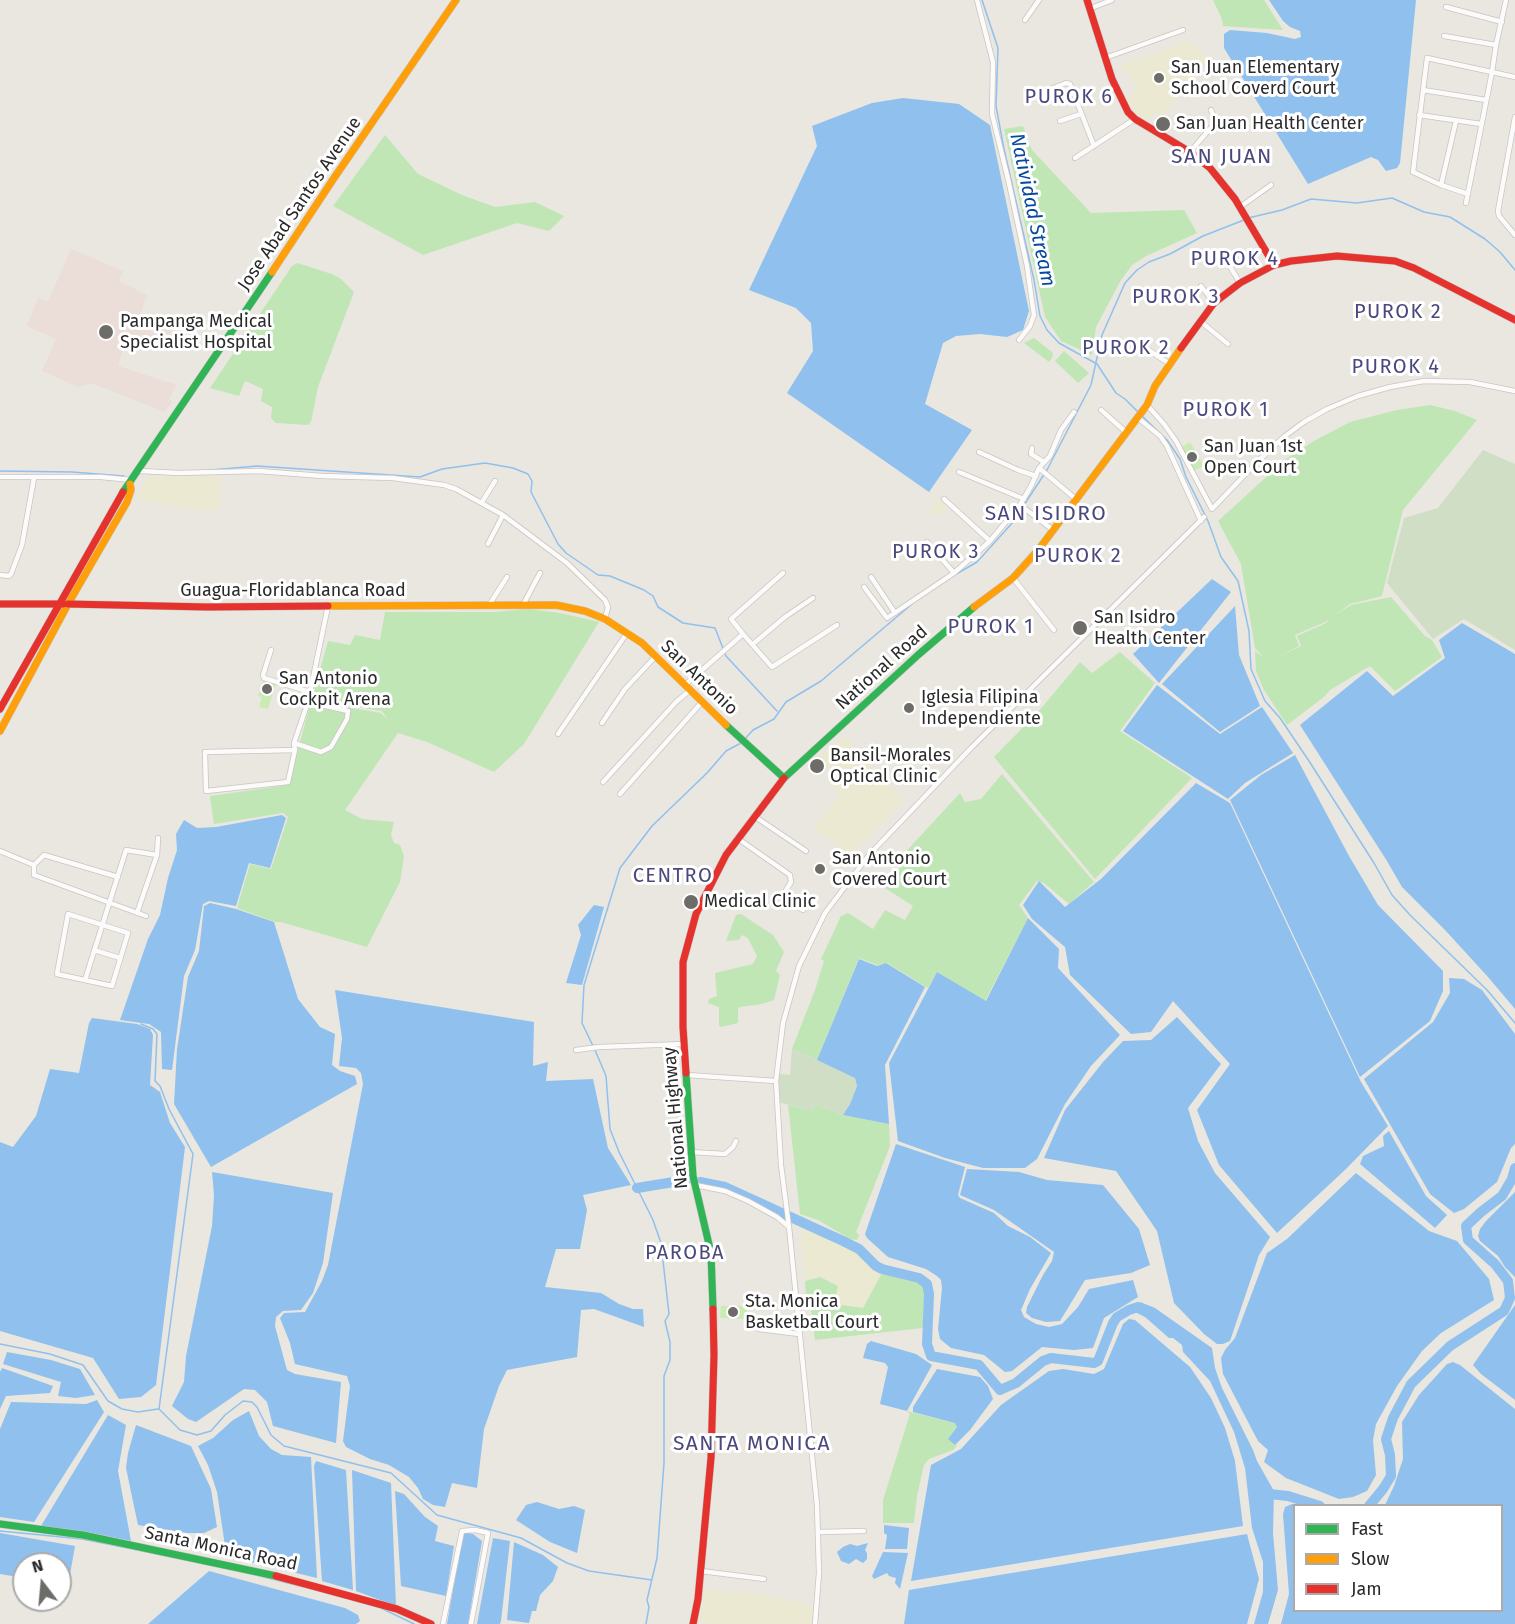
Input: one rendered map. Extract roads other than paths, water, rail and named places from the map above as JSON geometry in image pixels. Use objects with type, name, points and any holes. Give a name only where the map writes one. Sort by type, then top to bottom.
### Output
[{"type":"main road","name":"Jose Abad Santos Avenue","points":[[0,709],[119,497],[140,471],[332,181],[456,0]]},
{"type":"main road","points":[[1087,0],[1105,58],[1124,105],[1135,119],[1190,152],[1210,168],[1242,210],[1274,265]]},
{"type":"main road","name":"National Road","points":[[784,778],[898,672],[978,604],[1013,578],[1039,549],[1140,416],[1148,405],[1155,386],[1200,321],[1215,303],[1240,283],[1274,265],[1291,261],[1348,256],[1395,261],[1432,276],[1515,320]]},
{"type":"main road","name":"Jose Abad Santos Avenue","points":[[0,731],[68,604],[127,502],[132,482]]},
{"type":"main road","name":"Guagua-Floridablanca Road","points":[[0,604],[207,607],[556,605],[585,610]]},
{"type":"main road","name":"San Antonio","points":[[585,610],[627,633],[784,778]]},
{"type":"main road","name":"National Highway","points":[[693,1624],[701,1571],[711,1458],[714,1344],[711,1253],[695,1185],[690,1152],[684,1044],[683,962],[696,914],[726,855],[784,778]]},
{"type":"main road","name":"Santa Monica Road","points":[[0,1524],[83,1535],[244,1568],[397,1609],[431,1624]]},
{"type":"street","points":[[977,0],[993,62],[992,114],[1013,200],[1034,315],[1030,326],[1019,340]]},
{"type":"street","points":[[1025,20],[1039,0]]},
{"type":"street","points":[[1089,9],[1112,0]]},
{"type":"street","points":[[1466,203],[1506,0]]},
{"type":"street","points":[[1446,7],[1502,22]]},
{"type":"street","points":[[1105,58],[1183,30]]},
{"type":"street","points":[[1444,36],[1496,45]]},
{"type":"street","points":[[1468,194],[1413,172],[1427,58],[1515,77]]},
{"type":"street","points":[[1033,96],[1068,83],[1072,86],[1094,146]]},
{"type":"street","points":[[1423,90],[1486,100]]},
{"type":"street","points":[[1190,152],[1215,123],[1216,120],[1211,110]]},
{"type":"street","points":[[1060,121],[1081,114]]},
{"type":"street","points":[[1419,115],[1481,124]]},
{"type":"street","points":[[1515,117],[1498,211],[1499,216],[1515,235]]},
{"type":"street","points":[[1075,158],[1135,119]]},
{"type":"street","points":[[1441,185],[1456,122]]},
{"type":"street","points":[[1242,210],[1271,185]]},
{"type":"street","points":[[1226,260],[1240,283]]},
{"type":"street","points":[[1201,286],[1215,303]]},
{"type":"street","points":[[1200,321],[1228,344]]},
{"type":"street","points":[[1139,344],[1170,364]]},
{"type":"street","points":[[1148,405],[1176,441],[1212,509],[1285,436],[1327,409],[1359,396],[1424,381],[1470,382],[1515,391]]},
{"type":"street","points":[[1101,410],[1127,433]]},
{"type":"street","points":[[864,587],[887,618],[954,573],[1008,525],[1022,507],[1036,476],[1043,471],[1044,462],[1050,456],[1060,430],[1074,412]]},
{"type":"street","points":[[815,1624],[819,1532],[781,1165],[776,1081],[783,1023],[799,966],[825,913],[869,855],[972,747],[1202,519],[1167,446],[1140,416]]},
{"type":"street","points":[[1032,448],[1031,454],[1044,462]]},
{"type":"street","points":[[979,452],[1036,476]]},
{"type":"street","points":[[140,471],[178,473],[260,471],[393,478],[444,485],[465,492],[482,502],[554,552],[597,591],[607,604],[605,619]]},
{"type":"street","points":[[1043,471],[1077,500]]},
{"type":"street","points":[[959,472],[1024,499]]},
{"type":"street","points":[[0,477],[100,477],[132,482]]},
{"type":"street","points":[[0,575],[9,576],[11,574],[22,545],[34,478]]},
{"type":"street","points":[[482,502],[495,481]]},
{"type":"street","points":[[944,499],[990,541]]},
{"type":"street","points":[[1022,507],[1053,530]]},
{"type":"street","points":[[488,544],[503,515]]},
{"type":"street","points":[[927,542],[954,573]]},
{"type":"street","points":[[523,605],[540,573]]},
{"type":"street","points":[[783,573],[731,619],[772,667],[837,626]]},
{"type":"street","points":[[871,577],[895,613]]},
{"type":"street","points":[[488,605],[507,578]]},
{"type":"street","points":[[1013,578],[1054,630]]},
{"type":"street","points":[[753,645],[785,617],[813,598]]},
{"type":"street","points":[[295,750],[205,752],[206,791],[288,782],[295,750],[294,743],[308,702],[328,606]]},
{"type":"street","points":[[558,734],[627,633]]},
{"type":"street","points":[[603,782],[722,651],[743,634]]},
{"type":"street","points":[[271,650],[264,678],[310,692]]},
{"type":"street","points":[[602,723],[625,689],[655,657]]},
{"type":"street","points":[[294,743],[321,752],[332,747],[347,719],[348,711],[308,702]]},
{"type":"street","points":[[620,794],[702,702]]},
{"type":"street","points":[[754,816],[806,851]]},
{"type":"street","points":[[137,913],[157,855],[158,838]]},
{"type":"street","points":[[737,838],[790,875],[791,882],[782,897],[803,910]]},
{"type":"street","points":[[85,980],[126,850],[157,855]]},
{"type":"street","points":[[0,851],[34,865]]},
{"type":"street","points":[[118,877],[44,855],[34,865],[34,875],[146,916]]},
{"type":"street","points":[[68,914],[128,933],[120,958],[112,986],[57,974],[68,914]]},
{"type":"street","points":[[94,950],[120,958]]},
{"type":"street","points":[[576,1050],[684,1044]]},
{"type":"street","points":[[687,1075],[776,1081]]},
{"type":"street","points":[[690,1152],[724,1154],[733,1147],[736,1141]]},
{"type":"street","points":[[695,1185],[725,1191],[748,1201],[777,1217],[789,1227]]},
{"type":"street","points":[[759,1329],[799,1334]]},
{"type":"street","points":[[443,1624],[462,1531],[475,1530],[488,1533],[471,1624]]},
{"type":"street","points":[[819,1532],[864,1531]]},
{"type":"street","points":[[701,1571],[764,1579]]},
{"type":"water","points":[[1269,0],[1416,0],[1400,163],[1397,168],[1386,171],[1378,160],[1371,157],[1308,184],[1224,48],[1224,34],[1230,30],[1267,33],[1295,39],[1301,37],[1300,31],[1283,21]]},
{"type":"water","points":[[903,98],[959,104],[990,125],[1029,311],[1023,330],[1007,337],[980,334],[956,336],[943,343],[925,404],[972,430],[929,492],[787,393],[813,351],[811,323],[796,308],[749,290],[817,146],[812,126],[872,103]]},
{"type":"water","points":[[1212,579],[1231,592],[1159,683],[1133,654]]},
{"type":"water","points":[[1235,606],[1239,655],[1260,706],[1220,732],[1162,684]]},
{"type":"water","points":[[1462,623],[1515,654],[1515,1009],[1445,930],[1402,887],[1300,725],[1367,671],[1393,696],[1445,658],[1439,640]]},
{"type":"water","points":[[1157,685],[1220,734],[1262,707],[1293,753],[1245,783],[1228,799],[1123,731]]},
{"type":"water","points":[[1295,755],[1378,905],[1443,971],[1443,991],[1430,1021],[1360,1077],[1230,800],[1261,775]]},
{"type":"water","points":[[1196,783],[1230,803],[1361,1082],[1388,1126],[1346,1169],[1277,1233],[1219,1165],[1197,1110],[1230,1064],[1173,1001],[1151,1032],[1131,1034],[1070,975],[1065,947],[1032,919],[1023,905],[1039,881],[1065,907],[1101,879]]},
{"type":"water","points":[[282,815],[286,818],[270,868],[249,863],[236,906],[209,901],[203,904],[195,950],[184,976],[172,1070],[162,1069],[161,1032],[149,1024],[120,1020],[148,939],[160,915],[177,850],[176,834],[184,820],[197,828],[216,827]]},
{"type":"water","points":[[210,903],[274,922],[298,999],[320,1027],[335,1034],[332,1065],[340,1071],[355,1076],[357,1084],[211,1167],[174,1104],[177,1049],[188,977],[199,951],[204,906]]},
{"type":"water","points":[[594,905],[604,907],[582,985],[566,983],[581,935],[578,925]]},
{"type":"water","points":[[1028,918],[1059,949],[1058,968],[1120,1035],[1091,1066],[1065,1104],[1037,1159],[1025,1168],[983,1168],[945,1158],[898,1141],[889,1063],[937,972],[986,1001]]},
{"type":"water","points":[[859,959],[877,966],[886,963],[925,987],[885,1065],[889,1124],[843,1115],[857,1086],[855,1078],[817,1060]]},
{"type":"water","points":[[1449,978],[1464,979],[1482,990],[1515,1034],[1515,1144],[1511,1148],[1497,1182],[1464,1209],[1454,1213],[1430,1194],[1364,1079],[1433,1022],[1450,993]]},
{"type":"water","points":[[335,990],[534,1022],[533,1066],[548,1062],[546,1081],[593,1079],[608,1148],[631,1185],[583,1195],[587,1210],[580,1249],[556,1249],[545,1287],[601,1293],[619,1304],[633,1309],[643,1309],[644,1327],[594,1309],[581,1310],[577,1357],[507,1370],[484,1429],[477,1488],[452,1483],[445,1507],[433,1505],[423,1499],[409,1477],[389,1465],[370,1459],[346,1447],[343,1441],[350,1386],[347,1376],[295,1364],[280,1318],[284,1313],[305,1312],[328,1265],[363,1084],[361,1073],[356,1068],[339,1066],[342,1038]]},
{"type":"water","points":[[1177,1017],[1221,1064],[1188,1108],[1198,1141],[1215,1173],[1270,1237],[1259,1255],[1230,1341],[1223,1344],[1217,1344],[1204,1334],[1174,1303],[1157,1231],[1116,1171],[1044,1158],[1065,1110],[1103,1062],[1123,1041],[1151,1040]]},
{"type":"water","points":[[92,1018],[137,1024],[150,1029],[153,1035],[150,1085],[160,1092],[170,1123],[185,1147],[156,1385],[141,1397],[119,1399],[93,1358],[0,1331],[0,1142],[13,1147],[36,1116],[50,1069],[79,1073]]},
{"type":"water","points":[[1389,1131],[1426,1196],[1447,1215],[1435,1228],[1360,1164],[1363,1156],[1384,1146],[1383,1136]]},
{"type":"water","points":[[896,1144],[965,1167],[958,1195],[960,1198],[994,1213],[1008,1226],[1030,1237],[1051,1253],[1030,1289],[1021,1310],[1024,1317],[1036,1324],[1049,1327],[1062,1324],[1078,1307],[1089,1289],[1133,1280],[1138,1297],[1104,1318],[1093,1348],[1074,1350],[1042,1347],[1012,1371],[1005,1372],[984,1355],[951,1348],[940,1339],[938,1329],[941,1280],[926,1269],[888,1257],[865,1234]]},
{"type":"water","points":[[967,1169],[1019,1172],[1047,1180],[1103,1185],[1139,1229],[1150,1265],[1131,1273],[1085,1280],[1060,1321],[1046,1322],[1032,1318],[1026,1313],[1027,1307],[1052,1261],[1054,1252],[994,1210],[960,1195]]},
{"type":"water","points":[[212,1172],[333,1193],[323,1263],[313,1293],[301,1310],[283,1311],[276,1317],[275,1326],[287,1370],[295,1374],[341,1382],[336,1443],[273,1426],[267,1402],[255,1390],[244,1389],[196,1422],[188,1419],[172,1406],[184,1382],[186,1356],[212,1226],[214,1195]]},
{"type":"water","points":[[1356,1173],[1429,1231],[1457,1241],[1489,1279],[1494,1300],[1441,1333],[1422,1351],[1397,1386],[1376,1424],[1373,1440],[1376,1475],[1367,1491],[1353,1497],[1339,1499],[1286,1478],[1264,1462],[1268,1450],[1258,1441],[1223,1374],[1221,1358],[1235,1338],[1267,1253],[1287,1239]]},
{"type":"water","points":[[1515,1192],[1515,1277],[1498,1256],[1480,1241],[1478,1236],[1486,1221]]},
{"type":"water","points":[[1140,1302],[1155,1308],[1212,1348],[1215,1368],[1222,1388],[1274,1491],[1273,1533],[1278,1590],[1268,1624],[1254,1624],[1263,1592],[1263,1562],[1252,1528],[1245,1468],[1234,1432],[1210,1381],[1183,1352],[1182,1345],[1135,1312]]},
{"type":"water","points":[[1515,1305],[1515,1400],[1473,1365]]},
{"type":"water","points":[[1129,1319],[1135,1320],[1190,1367],[1211,1398],[1225,1428],[1235,1461],[1243,1526],[911,1581],[931,1465],[961,1449],[1001,1405],[1049,1371],[1063,1369],[1094,1374],[1104,1369],[1123,1324]]},
{"type":"water","points":[[871,1341],[916,1354],[932,1365],[907,1411],[880,1404],[888,1367],[885,1363],[863,1358],[867,1344]]},
{"type":"water","points":[[7,1352],[51,1360],[80,1369],[95,1395],[76,1398],[58,1396],[61,1382],[3,1364]]},
{"type":"water","points":[[1453,1362],[1460,1365],[1515,1409],[1515,1624],[1281,1624],[1289,1594],[1283,1514],[1285,1507],[1292,1504],[1293,1612],[1503,1612],[1503,1504],[1385,1504],[1403,1459],[1402,1422],[1419,1395],[1447,1364]]},
{"type":"water","points":[[2,1368],[53,1386],[50,1393],[6,1396],[0,1409],[0,1372]]},
{"type":"water","points":[[937,1369],[980,1377],[988,1386],[993,1399],[970,1430],[955,1445],[948,1439],[957,1427],[955,1423],[913,1412],[913,1407]]},
{"type":"water","points":[[97,1400],[104,1412],[34,1522],[0,1517],[0,1429],[11,1402],[86,1404]]},
{"type":"water","points":[[249,1411],[259,1436],[271,1449],[282,1455],[311,1457],[317,1578],[230,1557],[225,1546],[217,1492],[208,1465],[198,1446],[213,1438],[233,1420]]},
{"type":"water","points":[[108,1415],[126,1425],[118,1471],[131,1541],[41,1526]]},
{"type":"water","points":[[136,1425],[191,1446],[211,1489],[217,1527],[204,1533],[187,1533],[138,1525],[126,1468]]},
{"type":"water","points":[[316,1461],[346,1470],[353,1590],[322,1581],[314,1466]]},
{"type":"water","points":[[352,1470],[391,1483],[396,1606],[356,1591]]},
{"type":"water","points":[[395,1491],[404,1494],[425,1517],[438,1526],[435,1541],[454,1546],[446,1596],[401,1586]]},
{"type":"water","points":[[537,1502],[559,1509],[574,1506],[585,1510],[577,1553],[550,1542],[516,1520],[526,1505]]},
{"type":"water","points":[[884,1525],[909,1528],[907,1549],[885,1549],[887,1535],[884,1533]]},
{"type":"water","points":[[463,1532],[473,1534],[482,1541],[468,1624],[447,1624]]},
{"type":"water","points":[[0,1533],[75,1546],[72,1563],[72,1552],[12,1552],[12,1576],[0,1574]]},
{"type":"water","points":[[1247,1534],[1259,1579],[1247,1624],[904,1624],[909,1590]]},
{"type":"water","points":[[493,1538],[510,1541],[501,1621],[500,1624],[477,1624]]},
{"type":"water","points":[[514,1542],[543,1555],[558,1567],[553,1581],[540,1595],[536,1611],[532,1611],[529,1623],[507,1620]]},
{"type":"water","points":[[868,1543],[865,1550],[867,1559],[863,1563],[856,1559],[849,1564],[841,1561],[837,1552],[843,1547],[850,1544],[857,1546]]},
{"type":"water","points":[[883,1552],[908,1553],[900,1589],[895,1583],[896,1578],[887,1573],[874,1579],[872,1576]]},
{"type":"water","points":[[209,1571],[345,1608],[358,1615],[360,1621],[356,1624],[148,1624]]},
{"type":"waterway","name":"Natividad Stream","points":[[982,0],[998,48],[996,106],[1040,316],[1047,330],[1059,343],[1097,364],[1116,393],[1138,412]]},
{"type":"waterway","points":[[1248,218],[1282,210],[1311,199],[1357,203],[1392,198],[1424,212],[1450,217],[1485,239],[1515,270]]},
{"type":"waterway","points":[[1024,505],[1047,470],[1091,385],[1102,335],[1125,283],[1137,270],[1149,262],[1170,254],[1203,236],[1244,220]]},
{"type":"waterway","points":[[1141,415],[1167,440],[1180,459],[1186,477],[1208,521],[1221,557],[1238,581],[1249,631],[1251,669],[1265,701],[1280,718],[1309,761],[1392,895],[1487,990],[1515,1023]]},
{"type":"waterway","points":[[211,470],[257,466],[420,477],[442,469],[485,463],[513,468],[528,474],[532,481],[531,492],[558,544],[566,553],[598,575],[610,576],[644,590],[653,596],[658,607],[683,623],[715,628],[726,656],[777,711]]},
{"type":"waterway","points":[[0,471],[72,472],[124,476]]},
{"type":"waterway","points":[[953,576],[977,562],[1022,510]]},
{"type":"waterway","points":[[744,740],[753,730],[774,719],[786,702],[821,681],[912,604]]},
{"type":"waterway","points":[[593,1046],[582,1023],[584,985],[620,868],[652,826],[707,773],[726,751],[741,743]]},
{"type":"waterway","points":[[141,1024],[153,1029],[157,1034],[155,1081],[160,1086],[169,1109],[193,1154],[159,1409],[180,1430],[197,1435],[211,1431],[225,1415],[243,1401],[252,1402],[257,1407],[271,1435],[284,1446],[391,1473],[437,1515],[521,1538],[567,1563],[589,1571],[652,1580]]},
{"type":"waterway","points":[[595,1050],[606,1076],[610,1129],[653,1220],[661,1243],[669,1314],[665,1321],[670,1342],[670,1360],[664,1376],[664,1463],[657,1558],[647,1600],[649,1607],[646,1624]]},
{"type":"waterway","points":[[1371,1504],[1391,1476],[1390,1455],[1386,1439],[1393,1418],[1411,1384],[1450,1346],[1504,1311],[1510,1298],[1508,1281],[1495,1264],[1468,1240],[1466,1226],[1502,1196],[1512,1179],[1515,1168]]},
{"type":"waterway","points":[[637,1188],[686,1180]]},
{"type":"waterway","points":[[700,1182],[725,1187],[843,1241],[859,1249],[882,1269],[919,1278],[927,1284],[929,1294],[927,1344],[931,1356],[979,1365],[1000,1390],[1016,1383],[1043,1361],[1051,1358],[1094,1363],[1098,1361],[1117,1317],[1138,1307],[1149,1312]]},
{"type":"waterway","points":[[0,1344],[50,1354],[83,1365],[108,1401],[122,1409],[138,1412],[158,1409]]},
{"type":"waterway","points":[[1260,1493],[1288,1496],[1314,1504]]},
{"type":"waterway","points":[[0,1531],[82,1539],[244,1572],[340,1596]]},
{"type":"waterway","points":[[362,1602],[381,1608],[414,1624]]},
{"type":"place","name":"San Juan Elementary School Coverd Court","points":[[1159,78]]},
{"type":"place","name":"San Juan Health Center","points":[[1163,124]]},
{"type":"place","name":"Pampanga Medical Specialist Hospital","points":[[106,332]]},
{"type":"place","name":"San Juan 1st Open Court","points":[[1192,457]]},
{"type":"place","name":"San Isidro Health Center","points":[[1080,628]]},
{"type":"place","name":"San Antonio Cockpit Arena","points":[[267,689]]},
{"type":"place","name":"Iglesia Filipina Independiente","points":[[909,708]]},
{"type":"place","name":"Bansil-Morales Optical Clinic","points":[[817,766]]},
{"type":"place","name":"San Antonio Covered Court","points":[[820,869]]},
{"type":"place","name":"Medical Clinic","points":[[691,902]]},
{"type":"place","name":"Sta. Monica Basketball Court","points":[[733,1312]]},
{"type":"district","name":"PUROK 6","points":[[1069,97]]},
{"type":"district","name":"SAN JUAN","points":[[1222,157]]},
{"type":"district","name":"PUROK 4","points":[[1235,259]]},
{"type":"district","name":"PUROK 3","points":[[1176,297]]},
{"type":"district","name":"PUROK 2","points":[[1398,312]]},
{"type":"district","name":"PUROK 2","points":[[1126,348]]},
{"type":"district","name":"PUROK 4","points":[[1396,367]]},
{"type":"district","name":"PUROK 1","points":[[1226,410]]},
{"type":"district","name":"SAN ISIDRO","points":[[1046,514]]},
{"type":"district","name":"PUROK 3","points":[[936,552]]},
{"type":"district","name":"PUROK 2","points":[[1078,556]]},
{"type":"district","name":"PUROK 1","points":[[991,627]]},
{"type":"district","name":"CENTRO","points":[[673,876]]},
{"type":"district","name":"PAROBA","points":[[685,1253]]},
{"type":"district","name":"SANTA MONICA","points":[[752,1444]]}]
